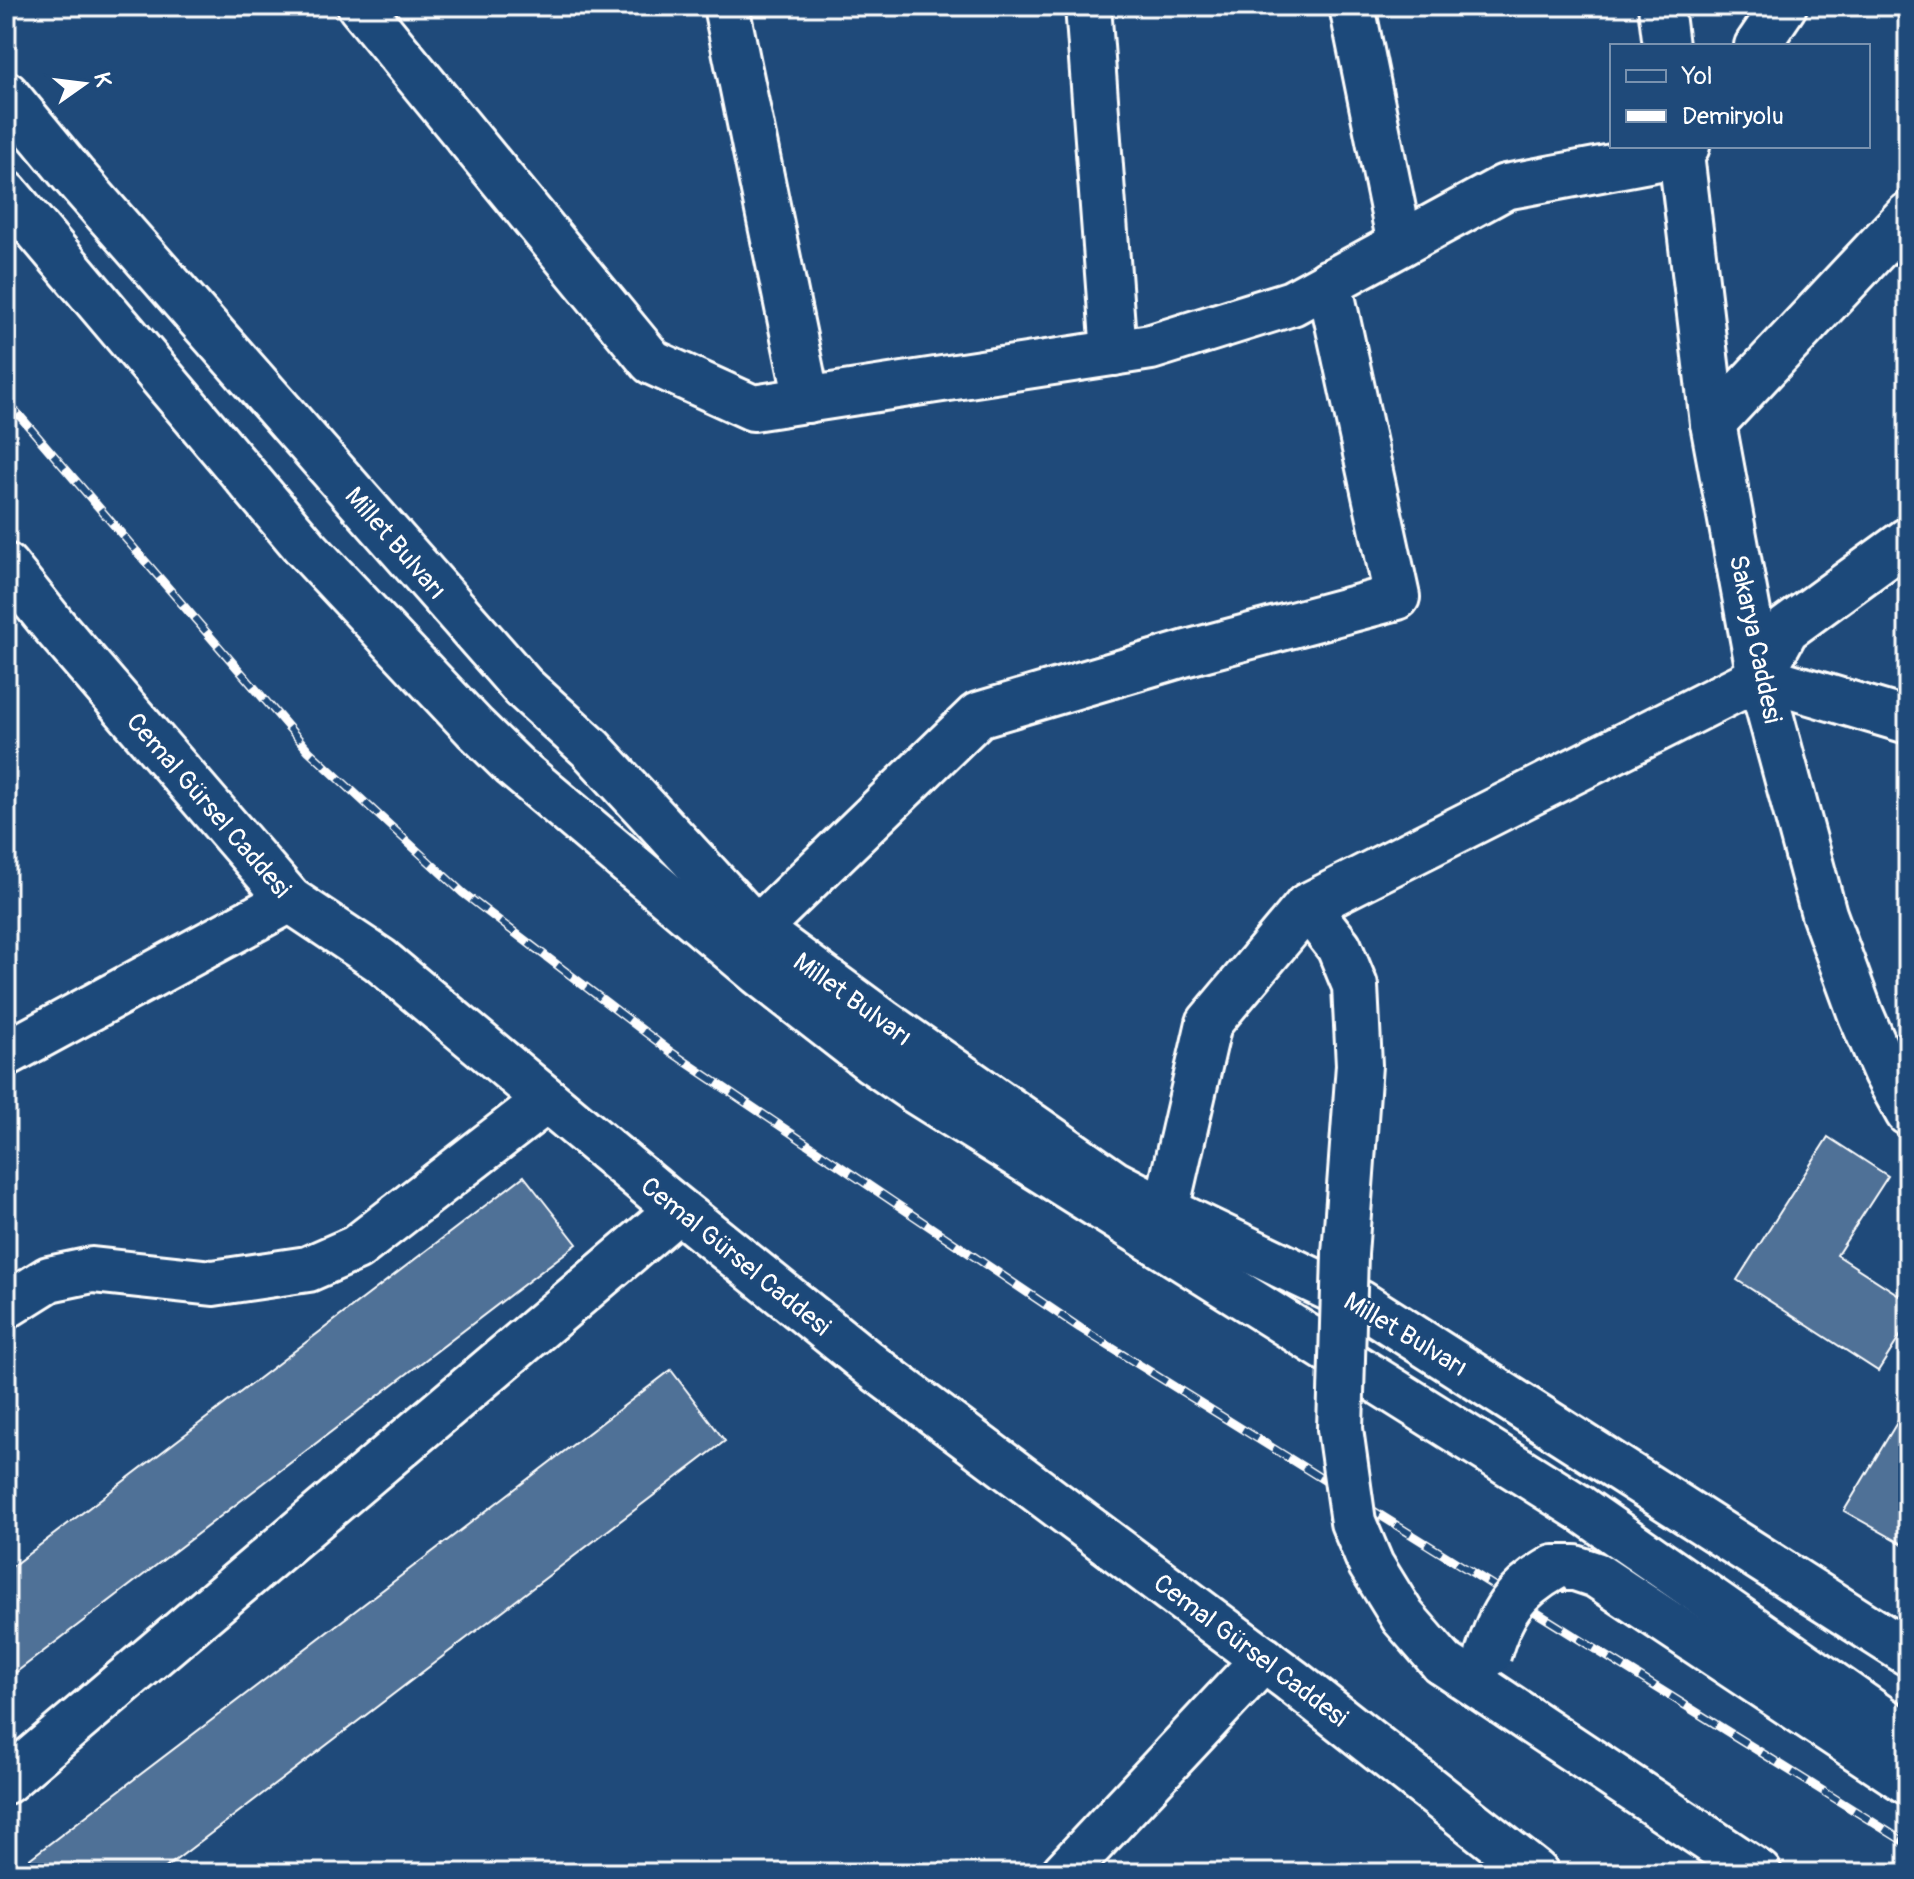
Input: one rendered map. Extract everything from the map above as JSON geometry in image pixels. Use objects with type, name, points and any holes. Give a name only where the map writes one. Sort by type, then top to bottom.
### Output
[{"type":"street","points":[[360,6],[652,362],[753,408],[1151,347],[1292,303],[1505,187],[1683,149]]},
{"type":"street","points":[[726,6],[807,400]]},
{"type":"street","points":[[1088,6],[1114,353]]},
{"type":"street","points":[[1352,6],[1400,244]]},
{"type":"street","points":[[1661,6],[1666,44]]},
{"type":"street","points":[[1758,44],[1784,6]]},
{"type":"street","name":"Millet Bulvarı","points":[[6,94],[73,175],[523,687],[590,748],[757,929],[882,1021],[1114,1183],[1360,1303],[1908,1653]]},
{"type":"street","name":"Sakarya Caddesi","points":[[1683,149],[1713,423],[1760,677],[1824,914],[1861,1015],[1886,1073],[1908,1113]]},
{"type":"street","name":"Millet Bulvarı","points":[[6,193],[306,548],[436,688],[514,766],[759,973],[914,1090],[1580,1508],[1908,1737]]},
{"type":"street","points":[[1713,423],[1908,215]]},
{"type":"street","points":[[757,929],[978,715],[1187,653],[1397,597],[1329,282]]},
{"type":"street","points":[[1166,1210],[1209,1023],[1307,906],[1760,677],[1786,629],[1908,540]]},
{"type":"street","name":"Cemal Gürsel Caddesi","points":[[6,566],[290,900],[380,960],[678,1210],[873,1367],[1264,1659],[1536,1873]]},
{"type":"street","points":[[1760,677],[1908,721]]},
{"type":"street","points":[[6,1054],[290,900]]},
{"type":"street","points":[[1307,906],[1339,947],[1355,986],[1359,1065],[1345,1254],[1340,1429],[1353,1522],[1371,1565],[1403,1617],[1442,1662],[1759,1873]]},
{"type":"street","points":[[6,1306],[49,1279],[92,1270],[213,1283],[308,1269],[356,1248],[547,1100]]},
{"type":"street","points":[[6,1781],[678,1210]]},
{"type":"street","points":[[1497,1699],[1488,1655],[1497,1624],[1533,1580],[1554,1568],[1575,1568],[1596,1575],[1908,1782]]},
{"type":"street","points":[[1064,1873],[1264,1659]]},
{"type":"building","points":[[1828,1137],[1888,1176],[1837,1255],[1908,1301],[1908,1324],[1878,1371],[1737,1280]]},
{"type":"building","points":[[524,1176],[577,1244],[6,1680],[6,1571]]},
{"type":"building","points":[[671,1370],[725,1441],[159,1873],[11,1873]]},
{"type":"building","points":[[1908,1404],[1908,1547],[1844,1511]]},
{"type":"railway","points":[[6,400],[309,751],[463,893],[671,1052],[1080,1328],[1908,1844]]}]
